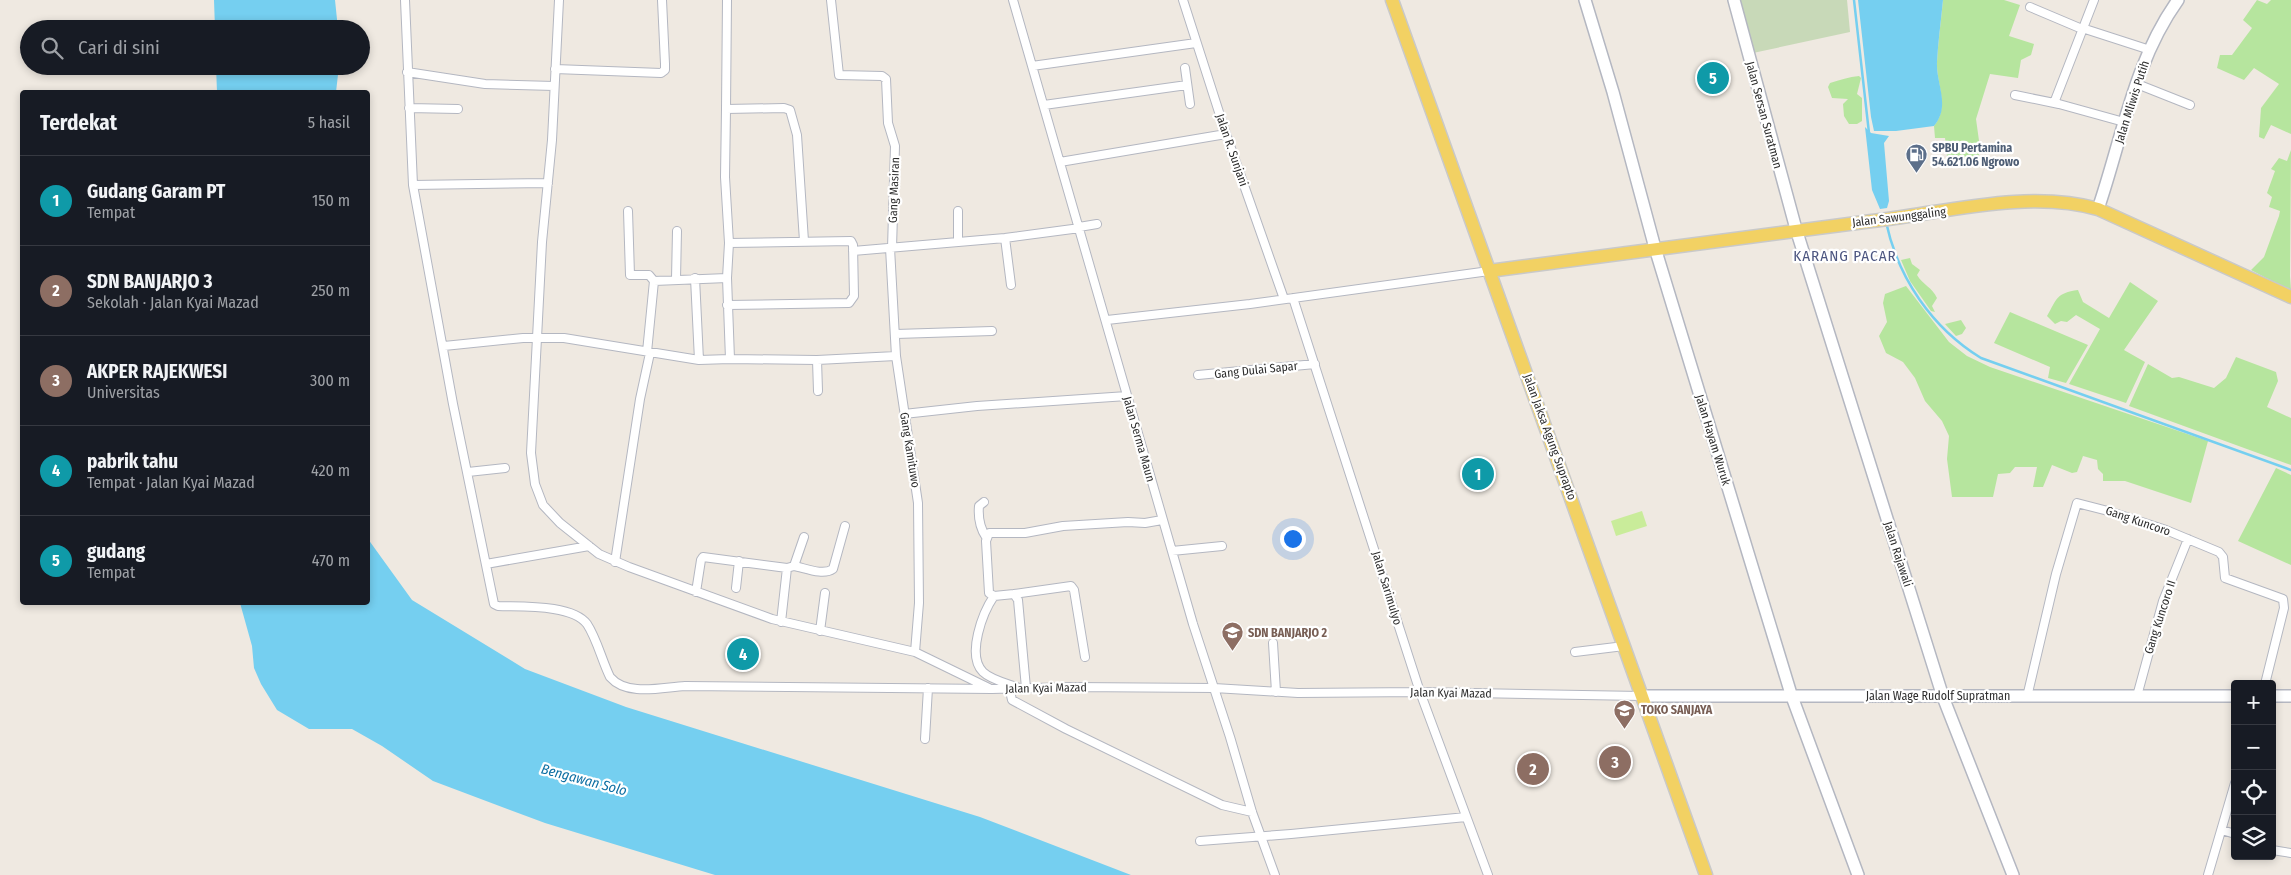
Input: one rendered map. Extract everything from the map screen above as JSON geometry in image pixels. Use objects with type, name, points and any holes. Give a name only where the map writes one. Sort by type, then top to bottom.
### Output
[{"type":"main road","name":"Jalan Jaksa Agung Suprapto","points":[[1392,0],[1706,875]]},
{"type":"main road","name":"Jalan Hayam Wuruk","points":[[1585,0],[1613,92],[1655,248],[1791,694],[1858,875]]},
{"type":"main road","name":"Jalan Sersan Suratman","points":[[1734,0],[1796,229]]},
{"type":"main road","name":"Jalan Mliwis Putih","points":[[2098,209],[2114,164],[2124,122],[2150,50],[2160,28],[2178,0]]},
{"type":"main road","name":"Jalan Sawunggaling","points":[[1489,272],[1796,229],[1892,219],[2002,204],[2048,202],[2077,203],[2098,209],[2291,297]]},
{"type":"main road","name":"Jalan Rajawali","points":[[1796,229],[1943,696],[2013,875]]},
{"type":"main road","name":"Jalan Wage Rudolf Supratman","points":[[1642,696],[1791,694],[2231,696]]},
{"type":"main road","points":[[2276,696],[2291,696]]},
{"type":"street","points":[[405,0],[413,185],[444,346],[453,404],[486,564],[589,546]]},
{"type":"street","points":[[558,0],[548,183],[542,242],[531,453],[535,484],[543,505],[560,523],[589,546],[615,562],[781,622],[914,652],[992,689]]},
{"type":"street","points":[[555,69],[662,74],[665,70],[662,0]]},
{"type":"street","points":[[727,0],[725,177],[729,243],[727,305],[730,358]]},
{"type":"street","name":"Gang Masiran","points":[[831,0],[838,75],[882,76],[886,79],[888,123],[895,146],[891,248]]},
{"type":"street","name":"Jalan Serma Maun","points":[[1013,0],[1107,320],[1162,520],[1252,812],[1276,875]]},
{"type":"street","name":"Jalan R. Sunjani","points":[[1183,0],[1226,134],[1284,299]]},
{"type":"street","points":[[2054,104],[2094,0]]},
{"type":"street","points":[[2030,7],[2082,29],[2150,50]]},
{"type":"street","points":[[1032,66],[1196,43]]},
{"type":"street","points":[[1185,68],[1190,104]]},
{"type":"street","points":[[407,72],[485,84],[554,86]]},
{"type":"street","points":[[2137,84],[2190,104]]},
{"type":"street","points":[[1044,105],[1187,86]]},
{"type":"street","points":[[2015,95],[2124,122]]},
{"type":"street","points":[[409,108],[458,109]]},
{"type":"street","points":[[726,109],[784,108],[790,110],[797,135],[804,241]]},
{"type":"street","points":[[1060,162],[1226,134]]},
{"type":"street","points":[[413,185],[548,183]]},
{"type":"street","points":[[615,562],[649,353],[654,281],[649,275],[630,276],[628,211]]},
{"type":"street","points":[[958,211],[958,242]]},
{"type":"street","points":[[853,251],[1005,238],[1097,224]]},
{"type":"street","points":[[676,279],[677,232]]},
{"type":"street","points":[[1005,238],[1011,285]]},
{"type":"street","points":[[727,305],[849,303],[854,296],[853,251],[852,242],[848,240],[729,243]]},
{"type":"street","name":"Gang Kamituwo","points":[[891,248],[896,356],[918,503],[919,603],[914,652]]},
{"type":"street","points":[[1107,320],[1489,272]]},
{"type":"street","points":[[695,278],[699,360]]},
{"type":"street","points":[[654,281],[727,278]]},
{"type":"street","name":"Jalan Sarimulyo","points":[[1293,298],[1420,692],[1488,875]]},
{"type":"street","points":[[896,334],[992,331]]},
{"type":"street","points":[[444,346],[538,338],[564,338],[699,360],[730,358],[817,360],[896,356]]},
{"type":"street","points":[[817,360],[818,390]]},
{"type":"street","name":"Gang Dulai Sapar","points":[[1198,375],[1315,364]]},
{"type":"street","points":[[904,414],[977,406],[1127,396]]},
{"type":"street","points":[[468,472],[505,468]]},
{"type":"street","points":[[984,502],[980,506],[979,511],[980,526],[986,537],[989,593],[994,596],[1071,586],[1074,590],[1085,657]]},
{"type":"street","name":"Gang Kuncoro","points":[[2027,696],[2075,505],[2079,503],[2188,539],[2222,554],[2225,578],[2279,597],[2285,602],[2266,680]]},
{"type":"street","points":[[986,537],[990,533],[1025,533],[1063,526],[1128,522],[1145,523],[1162,520]]},
{"type":"street","points":[[696,592],[701,560],[704,557],[830,572],[846,526]]},
{"type":"street","points":[[781,622],[790,567],[804,537]]},
{"type":"street","name":"Gang Kuncoro II","points":[[2137,696],[2163,601],[2188,539]]},
{"type":"street","points":[[1172,551],[1222,546]]},
{"type":"street","points":[[736,588],[739,561]]},
{"type":"street","name":"Jalan Kyai Mazad","points":[[486,564],[494,604],[498,606],[552,609],[578,616],[586,624],[615,684],[633,688],[729,686],[992,689],[1214,688],[1276,692],[1420,692],[1642,696]]},
{"type":"street","points":[[820,631],[825,593]]},
{"type":"street","points":[[1014,594],[1018,600],[1019,607],[1021,689]]},
{"type":"street","points":[[994,596],[982,617],[976,637],[980,667],[983,672],[990,676],[1021,689]]},
{"type":"street","points":[[1273,643],[1276,692]]},
{"type":"street","points":[[1575,652],[1624,646]]},
{"type":"street","points":[[925,739],[928,688]]},
{"type":"street","points":[[1021,689],[1010,691],[1010,696],[1012,700],[1023,707],[1222,805],[1252,812]]},
{"type":"street","points":[[2208,875],[2231,797]]},
{"type":"street","points":[[1200,841],[1466,817]]},
{"type":"street","points":[[2222,830],[2231,833]]},
{"type":"street","points":[[2276,851],[2291,853]]},
{"type":"green space","points":[[1739,0],[1847,0],[1850,32],[1753,53]]},
{"type":"green space","points":[[1943,0],[2004,0],[2020,5],[2009,36],[2034,44],[2031,55],[2021,60],[2018,78],[1990,74],[1976,119],[1980,148],[1978,160],[1948,165],[1945,138],[1935,138],[1934,126],[1939,118],[1942,103],[1937,62]]},
{"type":"green space","points":[[2257,0],[2267,4],[2271,0],[2291,0],[2291,134],[2271,125],[2264,139],[2259,137],[2261,108],[2279,84],[2254,68],[2244,80],[2217,68],[2220,55],[2232,55],[2252,28],[2243,20]]},
{"type":"green space","points":[[1859,76],[1861,78],[1857,94],[1862,98],[1862,121],[1857,124],[1849,124],[1844,116],[1843,104],[1848,99],[1832,98],[1828,87],[1830,83]]},
{"type":"green space","points":[[2291,150],[2291,291],[2251,270],[2264,257],[2280,211],[2269,207],[2272,197],[2267,193],[2275,171],[2271,169],[2279,158],[2287,161]]},
{"type":"green space","points":[[1910,258],[1912,264],[1920,270],[1917,275],[1933,291],[1937,298],[1932,306],[1935,312],[1931,311],[1910,281],[1901,260]]},
{"type":"green space","points":[[2130,282],[2158,301],[2124,350],[2145,362],[2126,403],[2069,384],[2100,329],[2076,315],[2067,322],[2061,321],[2055,324],[2047,316],[2055,301],[2061,295],[2078,290],[2083,302],[2109,318]]},
{"type":"green space","points":[[1906,286],[1949,342],[1967,356],[1990,367],[2208,441],[2191,503],[2125,481],[2103,481],[2103,474],[2098,469],[2097,460],[2083,456],[2077,472],[2072,473],[2052,465],[2043,487],[2033,487],[2037,467],[2015,467],[2010,473],[1998,474],[1993,497],[1952,497],[1947,459],[1949,436],[1942,421],[1925,401],[1915,378],[1903,362],[1886,353],[1879,336],[1887,322],[1883,303],[1885,294]]},
{"type":"green space","points":[[2010,312],[2088,345],[2066,383],[2048,378],[2050,367],[1994,343]]},
{"type":"green space","points":[[1961,320],[1966,328],[1962,334],[1956,336],[1945,324]]},
{"type":"green space","points":[[2236,357],[2276,372],[2278,381],[2267,407],[2291,418],[2291,465],[2129,406],[2148,364],[2172,378],[2179,377],[2214,388],[2226,378]]},
{"type":"green space","points":[[2276,468],[2291,475],[2291,565],[2238,541]]},
{"type":"green space","points":[[1642,511],[1647,526],[1616,536],[1611,521]]},
{"type":"water","points":[[214,0],[335,0],[337,20],[215,20]]},
{"type":"water","points":[[1858,0],[1943,0],[1937,62],[1942,103],[1939,118],[1934,126],[1896,131],[1874,131]]},
{"type":"water","points":[[216,75],[338,75],[336,90],[217,90]]},
{"type":"water","points":[[1865,127],[1871,133],[1889,136],[1884,143],[1889,201],[1887,208],[1880,209],[1872,190]]},
{"type":"water","name":"Bengawan Solo","points":[[370,542],[412,600],[525,669],[626,707],[980,817],[1131,875],[715,875],[545,823],[433,781],[382,746],[352,729],[309,729],[277,710],[261,684],[254,668],[252,646],[241,605],[370,605]]},
{"type":"waterway","points":[[1854,0],[1869,133]]},
{"type":"waterway","points":[[1886,222],[1899,263],[1908,282],[1920,300],[1947,332],[1981,358],[2291,470]]},
{"type":"place","name":"gudang","points":[[1713,78]]},
{"type":"place","name":"SPBU Pertamina 54.621.06 Ngrowo","points":[[1916,174]]},
{"type":"place","name":"Gudang Garam PT","points":[[1478,474]]},
{"type":"place","name":"SDN BANJARJO 2","points":[[1232,652]]},
{"type":"place","name":"pabrik tahu","points":[[743,654]]},
{"type":"place","name":"TOKO SANJAYA","points":[[1625,729]]},
{"type":"place","name":"AKPER RAJEKWESI","points":[[1615,762]]},
{"type":"place","name":"SDN BANJARJO 3","points":[[1533,769]]},
{"type":"district","name":"KARANG PACAR","points":[[1845,256]]}]
